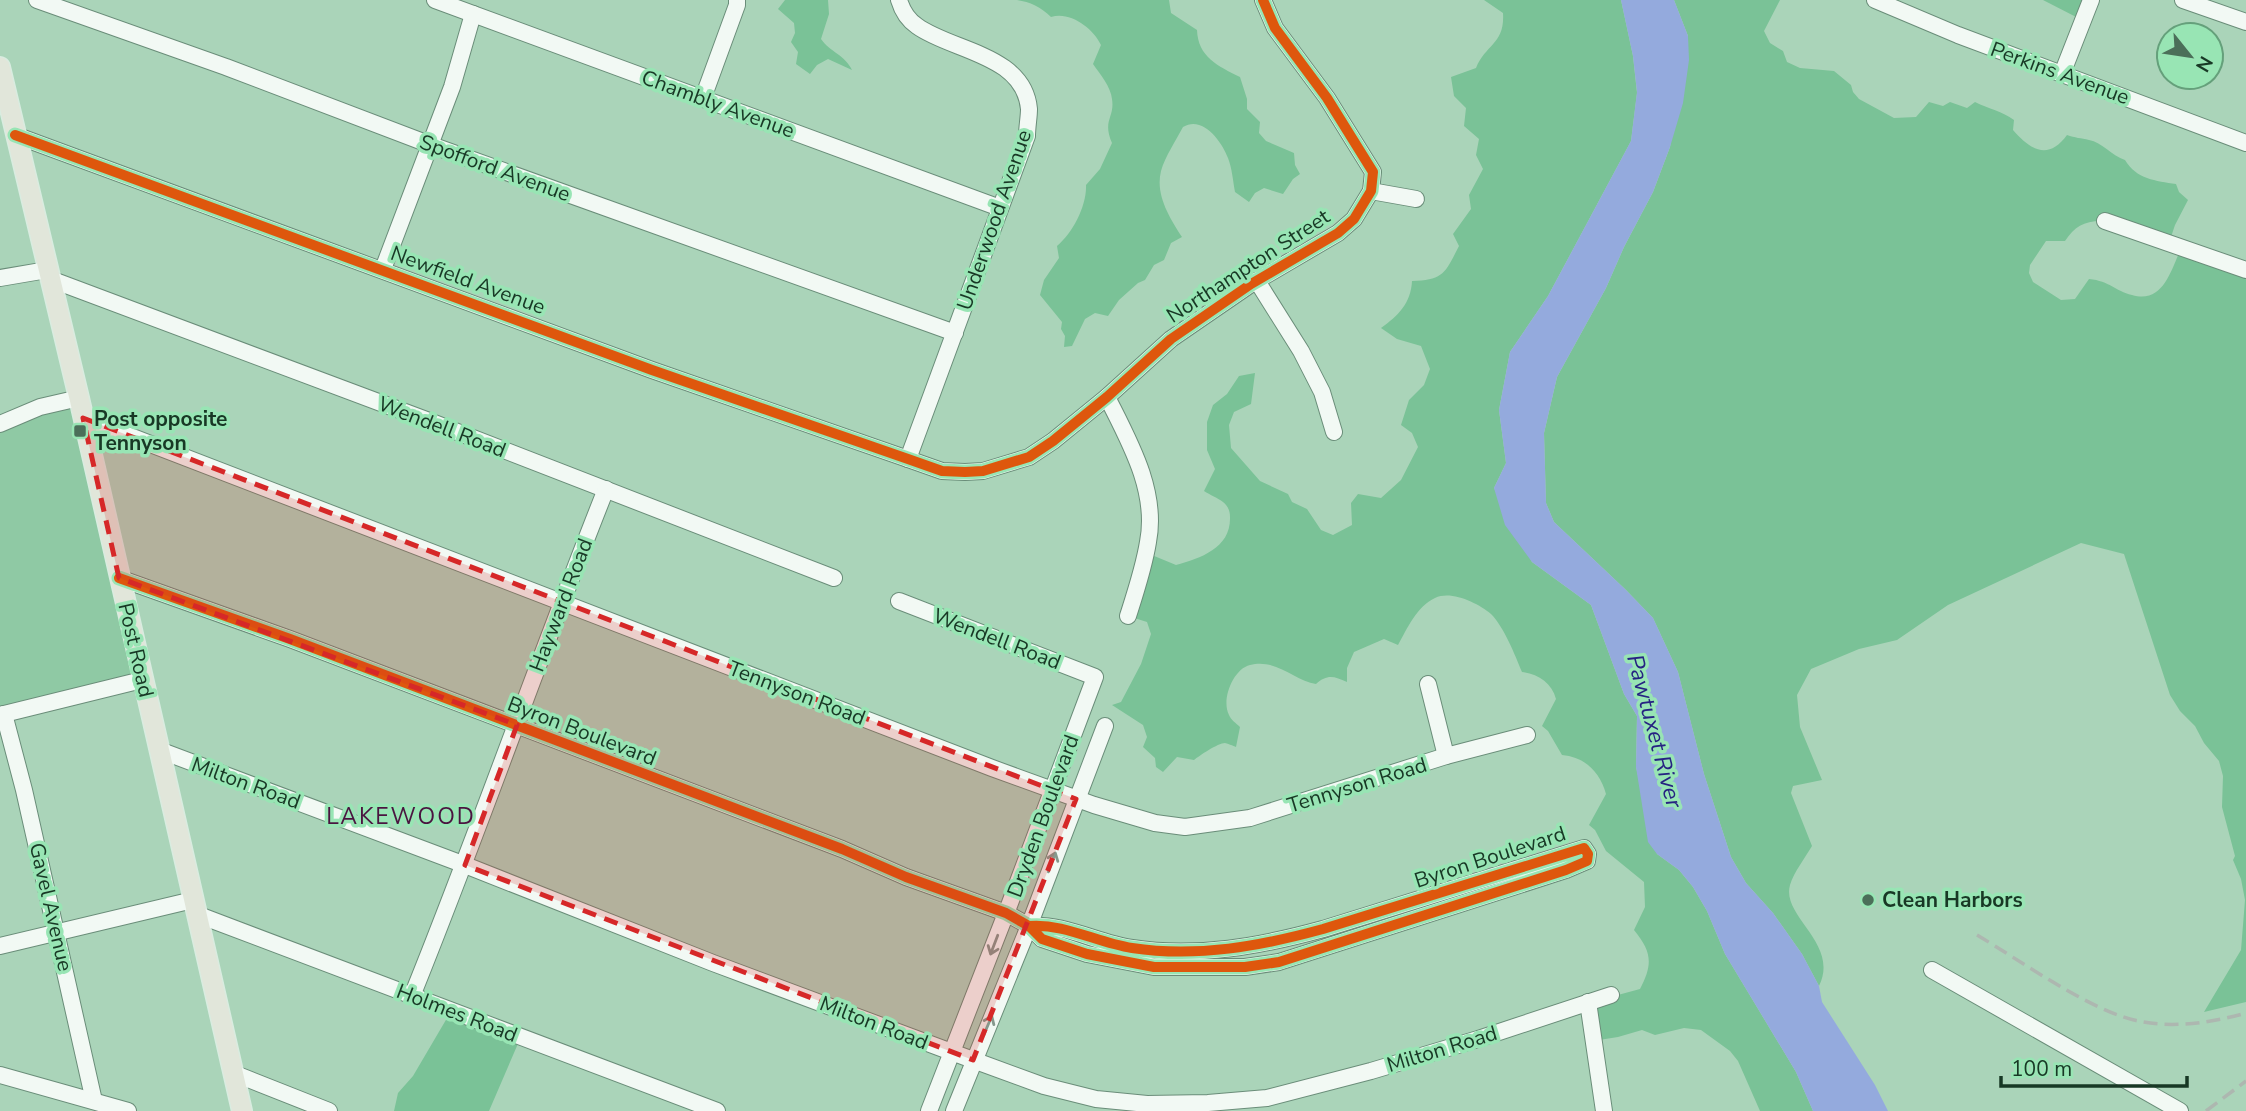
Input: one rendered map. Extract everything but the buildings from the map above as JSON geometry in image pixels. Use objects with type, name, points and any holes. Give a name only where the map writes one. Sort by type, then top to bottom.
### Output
[{"type":"main road","name":"Post Road","points":[[0,67],[79,398],[242,1111]]},
{"type":"street","name":"Spofford Avenue","points":[[37,0],[955,333]]},
{"type":"street","name":"Chambly Avenue","points":[[435,0],[1000,208]]},
{"type":"street","points":[[703,98],[737,0]]},
{"type":"street","name":"Underwood Avenue","points":[[899,0],[903,12],[916,26],[981,54],[1014,77],[1024,91],[1029,108],[1027,136],[908,459]]},
{"type":"street","points":[[1263,0],[1275,28],[1327,98],[1373,172],[1371,191],[1416,200]]},
{"type":"street","name":"Perkins Avenue","points":[[1875,0],[1958,35],[2246,143]]},
{"type":"street","points":[[2062,74],[2091,0]]},
{"type":"street","points":[[2183,0],[2246,22]]},
{"type":"street","points":[[383,269],[452,87],[473,14]]},
{"type":"street","name":"Newfield Avenue","points":[[15,135],[652,370],[908,459]]},
{"type":"street","name":"Northampton Street","points":[[908,459],[942,471],[983,471],[1029,457],[1107,397],[1171,339],[1257,281],[1338,233],[1365,205],[1371,191]]},
{"type":"street","points":[[2105,221],[2246,270]]},
{"type":"street","points":[[0,278],[49,275]]},
{"type":"street","name":"Wendell Road","points":[[49,275],[834,578]]},
{"type":"street","points":[[1257,281],[1322,391],[1334,432]]},
{"type":"street","points":[[1107,397],[1134,453],[1144,481],[1150,514],[1149,540],[1128,616]]},
{"type":"street","points":[[0,424],[40,407],[79,398]]},
{"type":"street","name":"Tennyson Road","points":[[83,418],[753,677],[1076,799],[1155,823],[1185,827],[1250,818],[1446,756],[1527,735]]},
{"type":"street","name":"Hayward Road","points":[[412,996],[465,865],[606,489]]},
{"type":"street","name":"Byron Boulevard","points":[[119,578],[290,639],[842,849],[906,877],[1006,913],[1029,926],[1042,939],[1087,954],[1154,967],[1230,967],[1279,961],[1362,926],[1584,848],[1588,854],[1587,861],[1566,870],[1362,926],[1229,948],[1181,953],[1130,948],[1047,925],[1029,926]]},
{"type":"street","name":"Wendell Road","points":[[899,601],[1095,677]]},
{"type":"street","name":"Dryden Boulevard","points":[[929,1111],[1095,677]]},
{"type":"street","points":[[2,715],[142,680]]},
{"type":"street","points":[[1428,684],[1446,756]]},
{"type":"street","name":"Gavel Avenue","points":[[2,715],[24,790],[94,1101]]},
{"type":"street","name":"Dryden Boulevard","points":[[954,1111],[1029,926],[1105,726]]},
{"type":"street","name":"Milton Road","points":[[159,750],[973,1060],[1044,1086],[1096,1099],[1147,1104],[1267,1098],[1465,1043],[1611,995]]},
{"type":"street","points":[[0,946],[195,907]]},
{"type":"street","name":"Holmes Road","points":[[195,907],[412,996],[717,1111]]},
{"type":"street","points":[[1229,948],[1230,967]]},
{"type":"street","points":[[1932,970],[2180,1111]]},
{"type":"street","points":[[1588,1002],[1604,1111]]},
{"type":"street","points":[[233,1073],[329,1111]]},
{"type":"street","points":[[0,1075],[128,1111]]},
{"type":"highlighted area","points":[[83,418],[1076,799],[973,1060],[465,865],[517,725],[119,578]]},
{"type":"green space","points":[[785,0],[828,0],[829,14],[821,39],[852,70],[828,59],[817,65],[810,74],[796,64],[798,52],[791,42],[795,33],[794,23],[778,9]]},
{"type":"green space","points":[[1017,0],[1169,0],[1171,13],[1197,30],[1205,54],[1240,77],[1247,99],[1247,109],[1260,122],[1259,133],[1266,141],[1294,153],[1295,165],[1300,174],[1283,194],[1264,188],[1255,193],[1249,202],[1235,192],[1225,152],[1211,132],[1198,125],[1183,127],[1165,160],[1160,180],[1165,206],[1182,237],[1171,243],[1164,260],[1154,265],[1145,280],[1119,300],[1108,316],[1095,313],[1085,319],[1072,346],[1064,347],[1062,322],[1040,295],[1044,280],[1059,258],[1057,246],[1078,218],[1086,185],[1100,169],[1112,143],[1108,124],[1112,99],[1107,85],[1093,64],[1101,45],[1087,27],[1066,16],[1051,17],[1035,6]]},
{"type":"green space","points":[[1484,0],[1621,0],[1633,56],[1637,93],[1631,141],[1548,296],[1510,352],[1499,410],[1506,463],[1494,488],[1532,562],[1591,605],[1624,694],[1637,716],[1636,767],[1657,854],[1679,870],[1693,887],[1707,911],[1725,954],[1796,1072],[1813,1111],[1760,1111],[1738,1061],[1730,1051],[1701,1030],[1684,1028],[1655,1035],[1642,1030],[1599,1040],[1592,1002],[1640,989],[1649,965],[1644,945],[1634,930],[1645,907],[1644,882],[1606,851],[1595,830],[1589,825],[1606,794],[1596,773],[1584,762],[1562,755],[1548,731],[1542,726],[1556,699],[1551,688],[1539,677],[1522,672],[1500,626],[1491,614],[1479,606],[1456,597],[1435,598],[1423,606],[1413,618],[1398,645],[1384,639],[1354,652],[1347,668],[1347,682],[1331,677],[1316,684],[1268,665],[1250,665],[1244,668],[1238,672],[1230,686],[1227,701],[1230,717],[1240,727],[1236,747],[1222,744],[1194,760],[1177,757],[1163,772],[1156,767],[1155,758],[1143,747],[1147,737],[1143,725],[1112,705],[1121,702],[1141,664],[1151,634],[1147,622],[1128,616],[1147,553],[1176,565],[1213,550],[1226,537],[1230,515],[1227,507],[1204,491],[1215,469],[1207,450],[1207,422],[1213,405],[1227,394],[1239,376],[1255,373],[1251,404],[1234,412],[1229,425],[1231,448],[1260,481],[1288,494],[1292,502],[1307,509],[1321,530],[1333,535],[1352,525],[1351,503],[1358,494],[1381,498],[1401,480],[1418,447],[1412,433],[1401,425],[1409,400],[1424,385],[1430,369],[1421,346],[1397,339],[1381,328],[1402,308],[1409,296],[1412,281],[1437,277],[1446,269],[1459,246],[1453,234],[1471,209],[1469,195],[1483,169],[1476,155],[1479,139],[1464,126],[1466,108],[1454,96],[1451,77],[1476,68],[1501,31],[1503,13]]},
{"type":"green space","points":[[1674,0],[1780,0],[1764,31],[1770,43],[1783,51],[1787,62],[1800,68],[1834,71],[1851,85],[1859,99],[1894,118],[1916,117],[1929,102],[1943,106],[1950,102],[1967,108],[1975,102],[2014,120],[2013,130],[2026,143],[2040,150],[2054,148],[2067,135],[2089,140],[2125,160],[2141,175],[2176,184],[2179,192],[2188,200],[2169,243],[2105,221],[2081,225],[2065,241],[2046,241],[2030,265],[2029,273],[2033,282],[2061,300],[2075,299],[2089,279],[2132,295],[2151,295],[2164,285],[2180,251],[2246,273],[2246,1002],[2204,1012],[2241,950],[2245,900],[2222,807],[2223,776],[2219,761],[2170,695],[2124,554],[2081,543],[1948,605],[1897,640],[1859,649],[1811,669],[1797,695],[1800,727],[1822,780],[1793,786],[1791,793],[1812,846],[1792,880],[1790,897],[1822,957],[1823,971],[1819,986],[1802,954],[1773,913],[1746,883],[1731,857],[1704,774],[1678,672],[1653,618],[1554,522],[1546,503],[1544,433],[1557,377],[1606,288],[1653,192],[1670,147],[1688,36]]},
{"type":"green space","points":[[2043,0],[2090,0],[2080,19]]},
{"type":"green space","points":[[73,400],[143,678],[0,716],[0,426]]},
{"type":"green space","points":[[450,1013],[520,1039],[489,1111],[394,1111],[398,1093],[413,1076]]},
{"type":"water","name":"Pawtuxet River","points":[[1621,0],[1674,0],[1688,36],[1689,60],[1683,103],[1653,192],[1606,288],[1557,377],[1544,433],[1546,503],[1554,522],[1653,618],[1678,672],[1704,774],[1731,857],[1746,883],[1773,913],[1802,954],[1819,986],[1822,1002],[1875,1085],[1888,1111],[1813,1111],[1796,1072],[1725,954],[1707,911],[1693,887],[1679,870],[1657,854],[1648,842],[1636,767],[1637,716],[1624,694],[1591,605],[1532,562],[1505,525],[1494,488],[1506,463],[1499,410],[1510,352],[1548,296],[1631,141],[1637,92],[1633,56]]},
{"type":"railway","points":[[1977,935],[2075,995],[2134,1020],[2190,1024],[2246,1013]]},
{"type":"railway","points":[[2206,1111],[2246,1081]]},
{"type":"cycle path","points":[[15,135],[652,370],[942,471],[983,471],[1029,457],[1053,441],[1171,339],[1251,284],[1338,233],[1354,219],[1371,191],[1373,172],[1327,98],[1275,28],[1263,0]]},
{"type":"cycle path","points":[[119,578],[290,639],[842,849],[906,877],[1006,913],[1029,926],[1042,939],[1087,954],[1154,967],[1245,967],[1279,962],[1566,870],[1587,861],[1588,854],[1584,848],[1323,929],[1229,949],[1156,951],[1119,945],[1055,927],[1029,926]]},
{"type":"place","name":"Post opposite Tennyson","points":[[80,431]]},
{"type":"place","name":"Clean Harbors","points":[[1868,900]]},
{"type":"district","name":"LAKEWOOD","points":[[401,816]]}]
